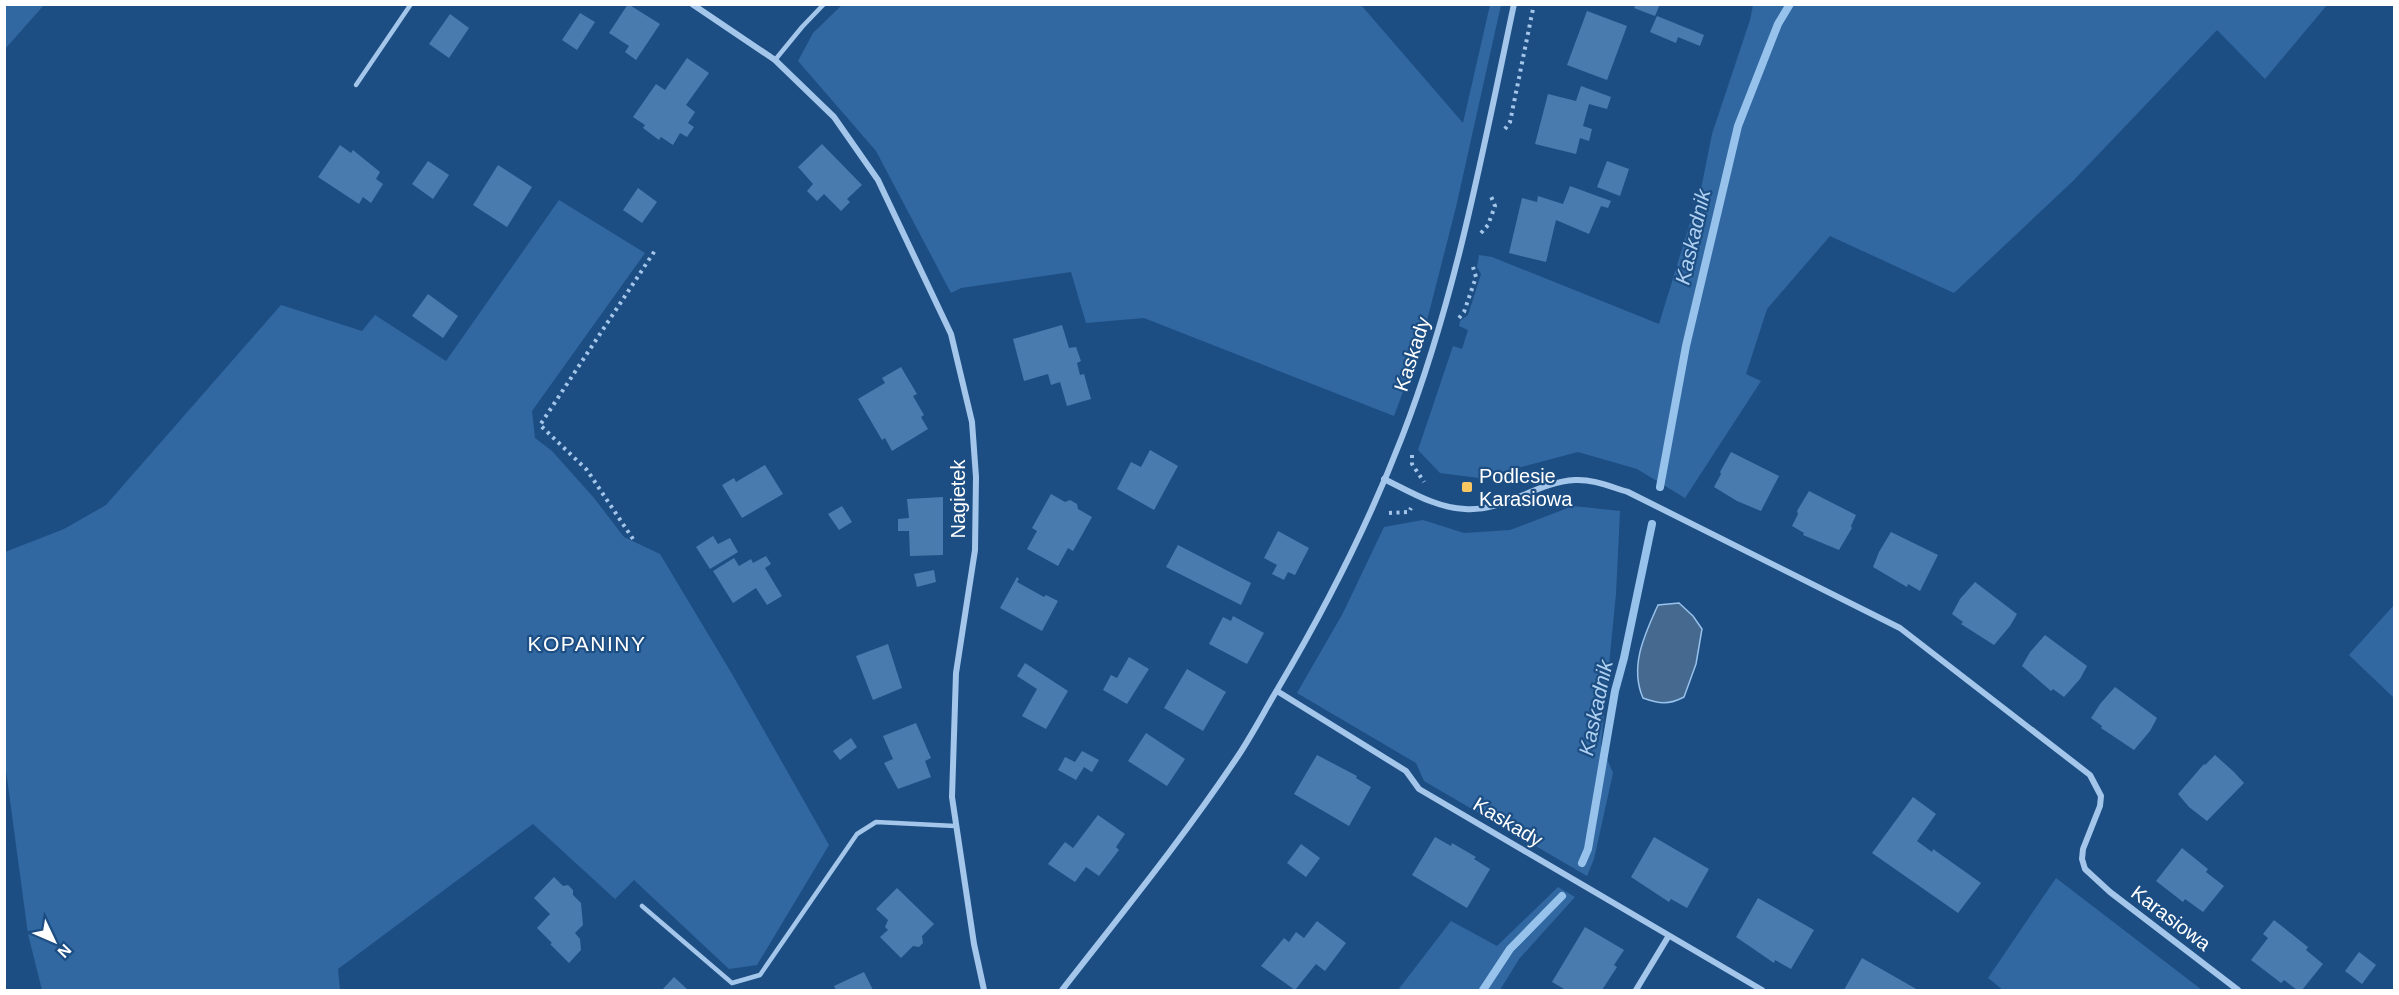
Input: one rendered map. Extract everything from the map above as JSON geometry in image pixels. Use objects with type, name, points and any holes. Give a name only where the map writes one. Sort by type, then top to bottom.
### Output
[{"type":"street","name":"Nagietek","points":[[692,4],[775,60],[834,117],[878,180],[951,334],[972,422],[976,477],[975,550],[956,673],[952,797],[974,944],[984,990]]},
{"type":"street","name":"Kaskady","points":[[1062,990],[1233,764],[1303,646],[1358,539],[1402,436],[1433,343],[1458,256],[1514,4]]},
{"type":"street","name":"Karasiowa","points":[[1384,479],[1444,506],[1465,510],[1486,508],[1551,485],[1575,480],[1611,487],[1628,492],[1900,628],[2090,775],[2101,796],[2100,806],[2083,849],[2082,860],[2085,869],[2110,892],[2238,990]]},
{"type":"street","name":"Kaskady","points":[[1276,691],[1406,771],[1419,789],[1761,990]]},
{"type":"street","points":[[1636,990],[1668,937]]},
{"type":"lane","points":[[356,85],[411,4]]},
{"type":"lane","points":[[775,60],[824,4]]},
{"type":"lane","points":[[642,906],[732,983],[760,975],[857,834],[876,822],[955,826]]},
{"type":"path","points":[[633,539],[587,470],[540,425],[656,249]]},
{"type":"shaded area","points":[[1753,4],[2327,5],[2265,79],[2217,30],[2073,181],[1954,293],[1830,236],[1767,309],[1746,374],[1761,381],[1685,498],[1637,469],[1578,452],[1479,478],[1440,473],[1418,450],[1453,346],[1462,349],[1468,330],[1459,326],[1460,321],[1468,315],[1481,274],[1477,267],[1479,255],[1492,257],[1659,324],[1702,184],[1712,134],[1750,20]]},
{"type":"shaded area","points":[[4,5],[44,5],[5,49]]},
{"type":"shaded area","points":[[842,5],[1361,5],[1463,123],[1490,5],[1501,5],[1456,207],[1422,340],[1394,416],[1144,318],[1086,323],[1071,272],[961,288],[951,293],[876,151],[798,61],[813,33]]},
{"type":"shaded area","points":[[559,200],[645,253],[532,411],[535,438],[552,451],[594,498],[624,537],[660,554],[732,674],[829,845],[757,965],[729,969],[634,880],[615,899],[533,824],[338,969],[340,990],[42,990],[28,934],[5,763],[5,552],[64,529],[106,505],[281,305],[362,331],[375,315],[446,361]]},
{"type":"shaded area","points":[[1573,506],[1620,511],[1616,594],[1601,745],[1613,773],[1594,859],[1587,876],[1424,781],[1416,763],[1297,693],[1343,613],[1384,527],[1423,520],[1464,533],[1510,530]]},
{"type":"shaded area","points":[[1679,603],[1693,616],[1702,629],[1696,664],[1684,697],[1669,702],[1643,698],[1639,686],[1638,662],[1644,639],[1658,605]]},
{"type":"shaded area","points":[[2394,605],[2394,698],[2349,655]]},
{"type":"shaded area","points":[[2056,878],[2202,990],[2003,990],[1988,978]]},
{"type":"shaded area","points":[[1558,887],[1575,897],[1519,959],[1500,990],[1398,990],[1451,921],[1497,946]]},
{"type":"building","points":[[628,4],[660,24],[636,60],[625,52],[629,46],[609,33]]},
{"type":"building","points":[[1636,4],[1660,4],[1655,16],[1634,8]]},
{"type":"building","points":[[1587,11],[1627,26],[1607,80],[1567,65]]},
{"type":"building","points":[[580,13],[595,22],[577,50],[562,40]]},
{"type":"building","points":[[450,14],[469,28],[449,58],[429,44]]},
{"type":"building","points":[[1657,16],[1704,35],[1700,46],[1678,37],[1676,43],[1650,32]]},
{"type":"building","points":[[687,58],[709,73],[686,105],[695,112],[688,123],[694,127],[687,137],[680,133],[673,145],[661,137],[659,140],[643,128],[645,125],[633,117],[656,84],[665,90]]},
{"type":"building","points":[[1581,86],[1611,97],[1607,109],[1589,104],[1583,126],[1592,129],[1589,141],[1580,138],[1576,154],[1535,144],[1548,94],[1576,101]]},
{"type":"building","points":[[822,144],[862,185],[847,199],[850,202],[841,211],[824,194],[817,201],[807,191],[813,184],[798,167]]},
{"type":"building","points":[[340,145],[351,153],[353,150],[380,172],[376,179],[383,184],[371,203],[363,197],[359,204],[318,177]]},
{"type":"building","points":[[428,161],[449,175],[433,199],[412,184]]},
{"type":"building","points":[[1607,161],[1629,169],[1620,196],[1597,187]]},
{"type":"building","points":[[498,165],[532,187],[507,227],[473,205]]},
{"type":"building","points":[[1570,186],[1611,201],[1608,208],[1601,206],[1589,234],[1556,220],[1546,262],[1509,253],[1522,198],[1537,202],[1538,196],[1563,204]]},
{"type":"building","points":[[638,188],[657,202],[642,223],[623,210]]},
{"type":"building","points":[[428,294],[458,316],[443,338],[412,316]]},
{"type":"building","points":[[1062,325],[1069,348],[1076,347],[1081,361],[1077,363],[1080,375],[1084,374],[1091,399],[1067,406],[1060,382],[1051,385],[1048,374],[1024,381],[1013,339]]},
{"type":"building","points":[[901,367],[917,394],[913,396],[924,415],[921,417],[928,429],[892,451],[885,438],[882,440],[858,399],[885,383],[882,378]]},
{"type":"building","points":[[1150,450],[1178,466],[1154,510],[1117,489],[1131,462],[1141,467]]},
{"type":"building","points":[[1731,452],[1779,476],[1761,511],[1737,501],[1714,487]]},
{"type":"building","points":[[765,465],[783,494],[742,518],[722,485],[734,478],[736,482]]},
{"type":"building","points":[[1809,491],[1856,515],[1852,528],[1839,550],[1803,535],[1804,533],[1792,526],[1798,514],[1797,511]]},
{"type":"building","points":[[1051,494],[1065,502],[1070,500],[1077,504],[1078,509],[1092,517],[1073,551],[1068,548],[1058,566],[1027,549],[1037,531],[1032,528]]},
{"type":"building","points":[[943,497],[943,555],[910,556],[909,531],[898,531],[898,519],[909,518],[907,499]]},
{"type":"building","points":[[842,506],[852,522],[839,530],[828,514]]},
{"type":"building","points":[[1278,531],[1309,548],[1295,575],[1288,572],[1284,580],[1272,574],[1277,565],[1264,558]]},
{"type":"building","points":[[1891,532],[1938,555],[1920,591],[1908,584],[1907,587],[1873,567]]},
{"type":"building","points":[[713,536],[718,544],[730,538],[738,552],[710,569],[696,547]]},
{"type":"building","points":[[1178,545],[1251,583],[1241,605],[1166,567]]},
{"type":"building","points":[[766,556],[771,564],[765,568],[782,596],[767,605],[756,588],[733,603],[713,571],[734,558],[739,566],[751,559],[753,563]]},
{"type":"building","points":[[934,570],[936,582],[917,587],[914,574]]},
{"type":"building","points":[[1017,577],[1019,579],[1017,582],[1044,597],[1046,595],[1058,601],[1042,631],[1000,608]]},
{"type":"building","points":[[1975,582],[2017,614],[1994,645],[1961,624],[1963,622],[1952,614],[1960,599]]},
{"type":"building","points":[[1233,616],[1264,633],[1247,664],[1209,644],[1223,617],[1231,621]]},
{"type":"building","points":[[2045,635],[2087,666],[2080,679],[2064,697],[2053,689],[2051,691],[2022,666],[2030,652]]},
{"type":"building","points":[[888,644],[902,688],[873,700],[856,656]]},
{"type":"building","points":[[1129,657],[1149,669],[1127,704],[1103,690],[1111,675],[1117,678]]},
{"type":"building","points":[[1025,663],[1068,691],[1046,729],[1022,716],[1037,689],[1017,676]]},
{"type":"building","points":[[1187,669],[1226,692],[1203,731],[1164,708]]},
{"type":"building","points":[[2115,687],[2157,718],[2150,731],[2134,750],[2101,728],[2102,726],[2091,718]]},
{"type":"building","points":[[916,723],[931,758],[925,761],[931,777],[898,789],[884,763],[893,759],[883,736]]},
{"type":"building","points":[[1146,733],[1185,759],[1167,786],[1128,761]]},
{"type":"building","points":[[851,738],[857,747],[840,760],[833,751]]},
{"type":"building","points":[[1082,751],[1099,760],[1092,772],[1084,767],[1076,780],[1058,770],[1065,757],[1075,762]]},
{"type":"building","points":[[1317,755],[1357,776],[1356,778],[1371,787],[1349,826],[1294,794]]},
{"type":"building","points":[[2215,755],[2244,783],[2207,821],[2189,807],[2178,794]]},
{"type":"building","points":[[1913,797],[1936,814],[1917,841],[1932,852],[1933,849],[1981,883],[1958,913],[1872,853]]},
{"type":"building","points":[[1098,815],[1125,834],[1116,847],[1119,850],[1099,876],[1086,867],[1075,882],[1048,864],[1065,842],[1073,848]]},
{"type":"building","points":[[1435,837],[1451,846],[1452,843],[1476,857],[1474,859],[1490,869],[1467,908],[1412,875]]},
{"type":"building","points":[[1654,837],[1709,869],[1687,908],[1671,899],[1669,902],[1631,877]]},
{"type":"building","points":[[1301,844],[1320,858],[1306,877],[1287,863]]},
{"type":"building","points":[[2182,848],[2208,869],[2206,872],[2224,886],[2203,912],[2185,899],[2183,902],[2156,881]]},
{"type":"building","points":[[554,877],[563,886],[568,885],[573,890],[573,895],[581,903],[583,925],[575,933],[580,939],[581,950],[569,963],[537,928],[550,914],[534,898]]},
{"type":"building","points":[[897,888],[934,924],[922,936],[923,943],[919,947],[913,946],[901,958],[880,937],[888,930],[885,927],[888,920],[876,909]]},
{"type":"building","points":[[1758,898],[1814,930],[1791,969],[1775,960],[1774,963],[1736,937]]},
{"type":"building","points":[[2274,920],[2308,947],[2306,950],[2323,964],[2302,990],[2297,990],[2284,980],[2281,983],[2251,960],[2268,938],[2263,934]]},
{"type":"building","points":[[1317,921],[1346,943],[1325,971],[1316,964],[1295,990],[1261,966],[1284,938],[1289,942],[1296,932],[1304,938]]},
{"type":"building","points":[[1585,927],[1624,950],[1614,965],[1617,967],[1602,990],[1566,990],[1552,982]]},
{"type":"building","points":[[2359,952],[2376,965],[2362,984],[2345,971]]},
{"type":"building","points":[[1862,958],[1918,990],[1844,990]]},
{"type":"building","points":[[864,972],[873,990],[836,990],[834,986]]},
{"type":"building","points":[[674,977],[688,990],[662,990]]},
{"type":"waterway","name":"Kaskadnik","points":[[1660,487],[1686,346],[1738,126],[1778,24],[1790,4]]},
{"type":"waterway","name":"Kaskadnik","points":[[1582,863],[1588,849],[1615,691],[1652,524]]},
{"type":"waterway","name":"Kaskadnik","points":[[1483,990],[1510,949],[1562,896]]},
{"type":"place","name":"Podlesie Karasiowa","points":[[1467,487]]},
{"type":"district","name":"KOPANINY","points":[[587,644]]}]
